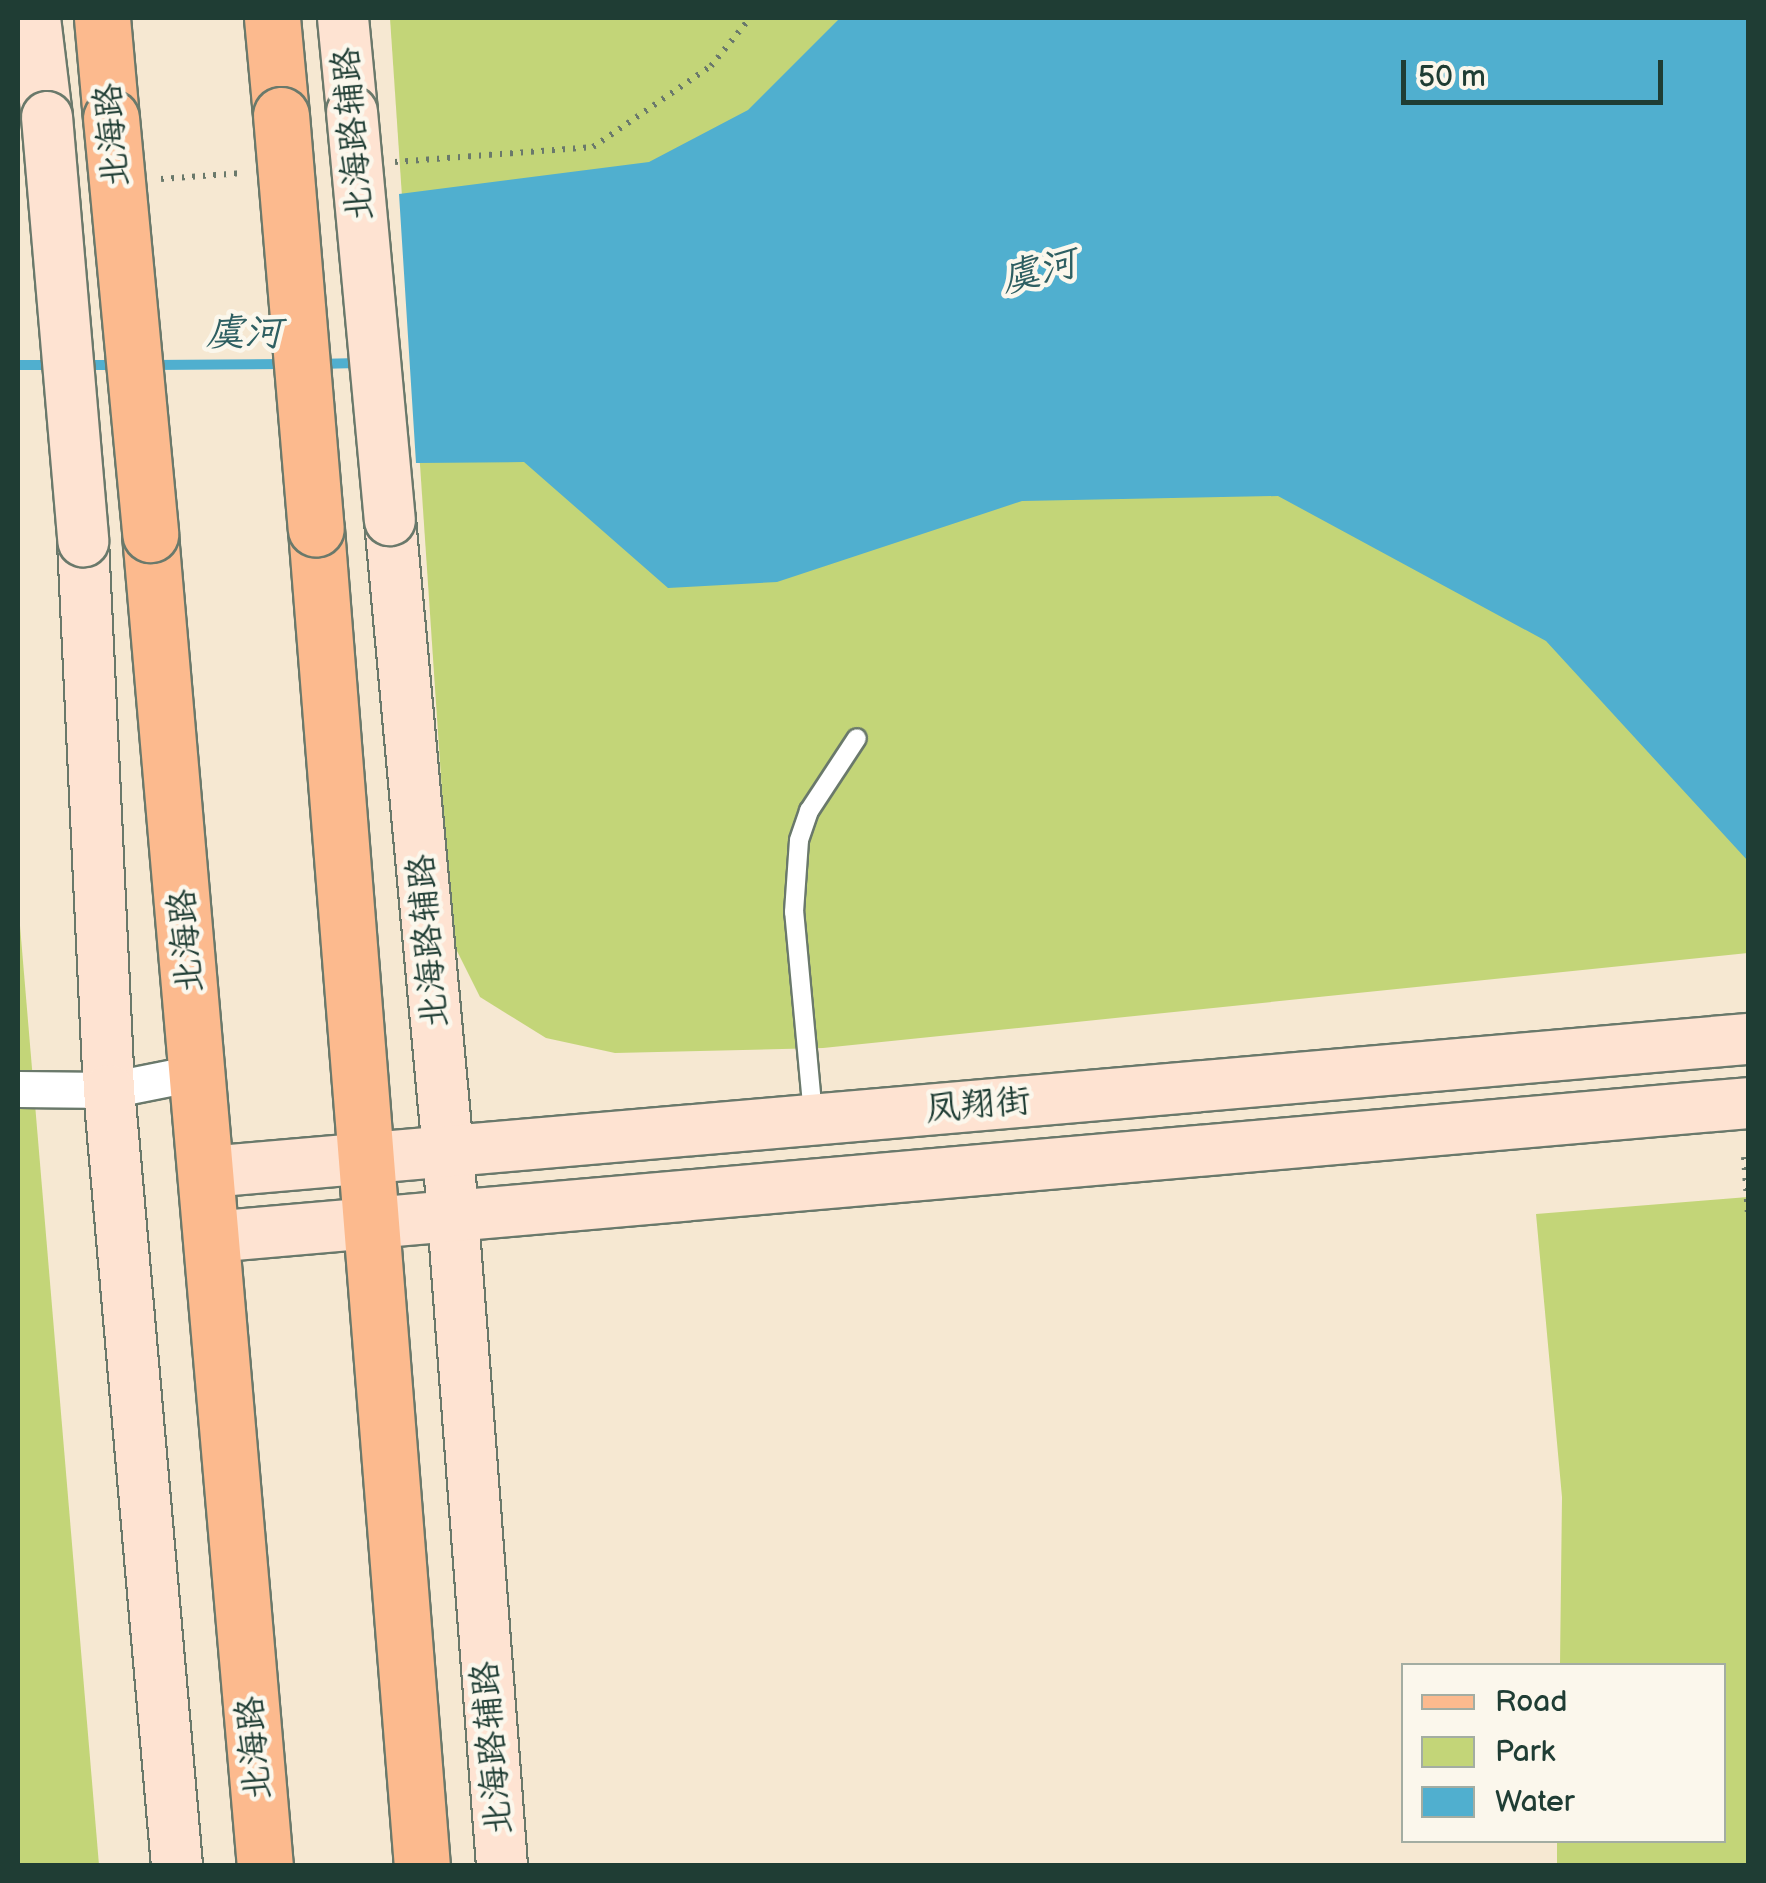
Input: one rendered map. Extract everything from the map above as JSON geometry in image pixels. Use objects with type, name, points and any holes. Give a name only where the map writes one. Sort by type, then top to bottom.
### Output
[{"type":"main road","name":"北海路","points":[[102,18],[208,1172],[265,1866]]},
{"type":"main road","points":[[272,18],[376,1223],[422,1866]]},
{"type":"street","points":[[35,18],[83,541],[109,1090],[177,1866]]},
{"type":"street","name":"北海路辅路","points":[[343,18],[448,1152],[502,1866]]},
{"type":"street","name":"凤翔街","points":[[208,1172],[1748,1039]]},
{"type":"street","points":[[18,1089],[109,1090],[199,1072]]},
{"type":"street","name":"凤翔街","points":[[211,1237],[1748,1104]]},
{"type":"lane","points":[[814,1120],[794,912],[799,840],[809,810],[856,738]]},
{"type":"path","points":[[377,163],[594,147],[711,66],[750,18]]},
{"type":"path","points":[[142,180],[260,172]]},
{"type":"path","points":[[1744,1157],[1748,1216]]},
{"type":"green space","points":[[390,18],[1748,18],[1748,953],[823,1048],[615,1053],[546,1038],[480,997],[452,941]]},
{"type":"green space","points":[[18,902],[99,1865],[18,1865]]},
{"type":"green space","points":[[1748,1197],[1748,1865],[1557,1865],[1557,1843],[1726,1843],[1726,1663],[1560,1663],[1562,1497],[1536,1214]]},
{"type":"water","points":[[840,18],[1748,18],[1748,861],[1546,641],[1278,496],[1022,501],[777,582],[668,588],[524,462],[416,463],[399,194],[649,162],[748,110]]},
{"type":"waterway","name":"虞河","points":[[316,364],[359,363]]},
{"type":"waterway","name":"虞河","points":[[151,365],[284,364]]},
{"type":"waterway","name":"虞河","points":[[18,365],[54,365]]},
{"type":"waterway","name":"虞河","points":[[81,365],[119,365]]}]
